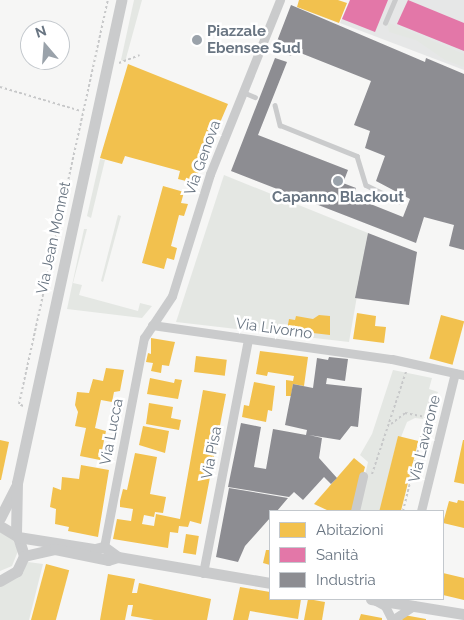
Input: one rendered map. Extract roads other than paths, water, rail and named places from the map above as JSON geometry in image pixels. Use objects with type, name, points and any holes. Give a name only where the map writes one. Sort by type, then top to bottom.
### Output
[{"type":"street","name":"Via Jean Monnet","points":[[24,556],[17,535],[17,483],[106,62],[121,0]]},
{"type":"street","name":"Via Genova","points":[[152,325],[172,296],[210,174],[280,0]]},
{"type":"street","name":"Via Livorno","points":[[152,325],[392,359],[460,374]]},
{"type":"street","name":"Via Lucca","points":[[104,547],[144,338],[152,325]]},
{"type":"street","name":"Via Pisa","points":[[203,573],[248,339]]},
{"type":"street","name":"Via Lavarone","points":[[421,510],[452,390],[460,374]]},
{"type":"street","points":[[354,510],[363,476]]},
{"type":"street","name":"Via Jean Monnet","points":[[0,518],[17,483]]},
{"type":"street","points":[[0,526],[17,535],[95,549],[104,547],[118,557],[269,583]]},
{"type":"street","points":[[0,580],[17,571],[24,556],[55,548],[108,560],[118,557]]},
{"type":"street","points":[[373,600],[385,606],[392,620],[417,604]]},
{"type":"street","points":[[399,600],[464,614]]},
{"type":"lane","points":[[385,23],[394,0]]},
{"type":"lane","points":[[243,92],[255,97]]},
{"type":"lane","points":[[275,105],[280,125],[357,156],[366,185],[399,202]]},
{"type":"place","name":"Piazzale Ebensee Sud","points":[[197,40]]},
{"type":"place","name":"Capanno Blackout","points":[[338,181]]}]
